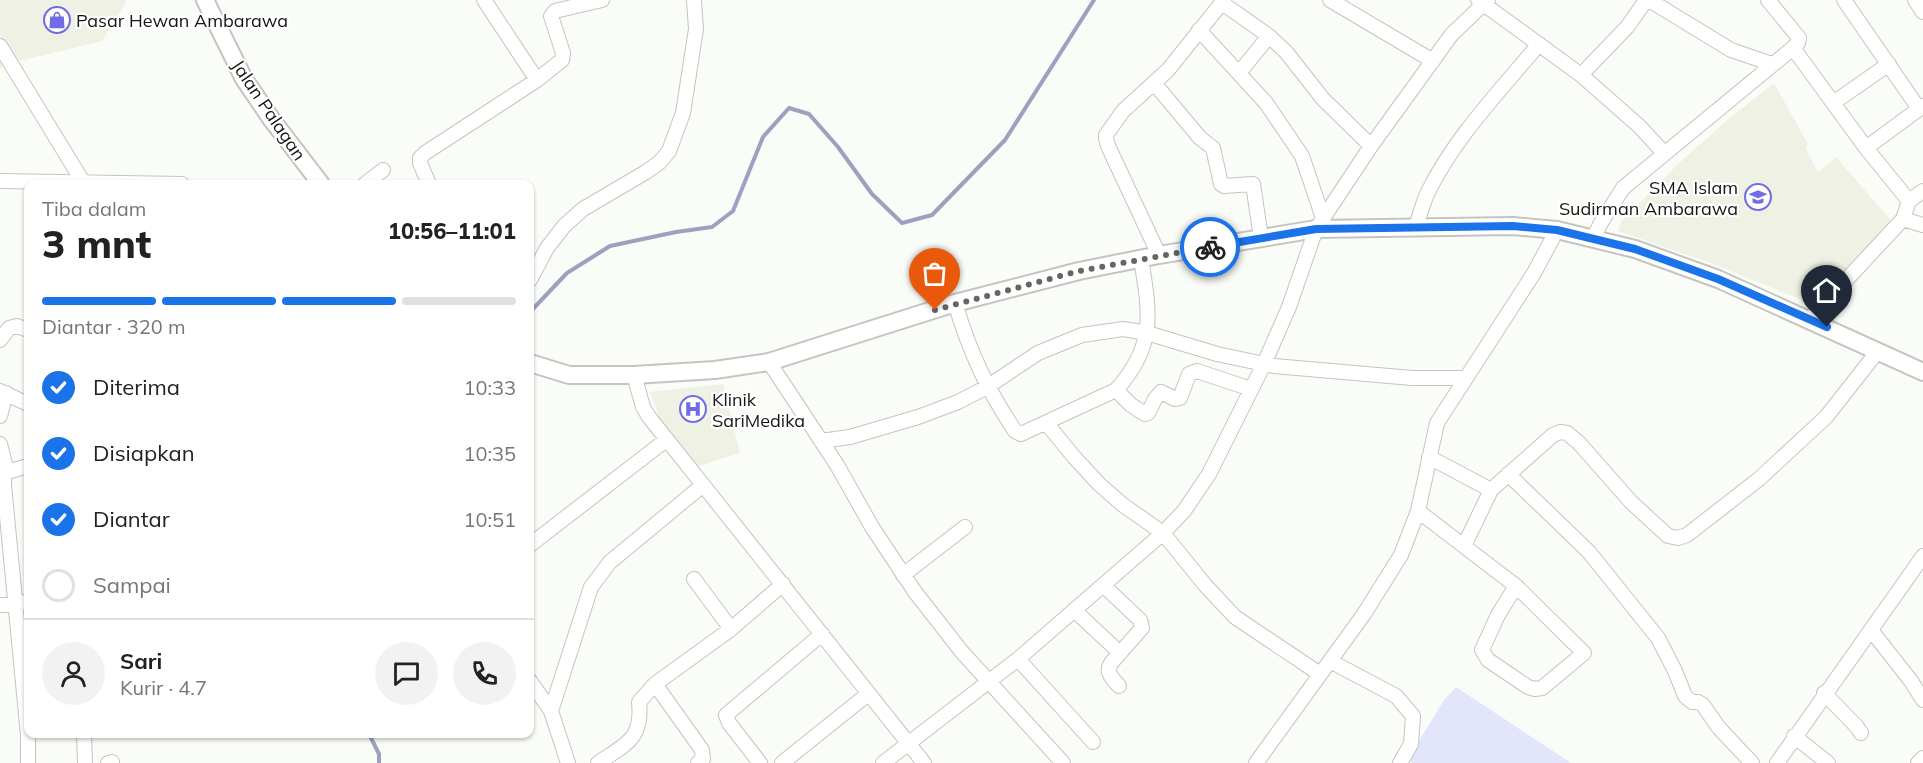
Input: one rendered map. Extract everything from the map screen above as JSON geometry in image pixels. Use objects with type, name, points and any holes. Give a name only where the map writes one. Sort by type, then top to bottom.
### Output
[{"type":"main road","name":"Jalan Palagan","points":[[205,0],[244,80],[318,180]]},
{"type":"main road","points":[[534,364],[569,375],[633,375],[715,370],[769,362],[816,349],[955,303],[1079,271],[1261,238],[1320,223],[1513,226],[1557,230],[1593,238],[1635,249],[1718,279],[1923,372]]},
{"type":"street","points":[[484,0],[537,80]]},
{"type":"street","points":[[427,180],[420,158],[537,80],[562,60],[563,53],[551,16],[555,11],[602,0]]},
{"type":"street","points":[[534,272],[547,248],[564,226],[583,209],[646,172],[660,162],[669,151],[683,113],[696,29],[694,0]]},
{"type":"street","points":[[1330,0],[1433,61]]},
{"type":"street","points":[[1581,75],[1628,26],[1647,0],[1731,50],[1772,64]]},
{"type":"street","points":[[1593,238],[1623,188],[1798,43],[1799,38],[1768,0]]},
{"type":"street","points":[[1844,0],[1921,108],[1866,148]]},
{"type":"street","points":[[1915,0],[1923,12]]},
{"type":"street","points":[[1159,255],[1106,139],[1109,130],[1123,111],[1168,70],[1223,1],[1286,52],[1323,99],[1371,146]]},
{"type":"street","points":[[882,763],[1018,659],[1162,533],[1195,497],[1209,474],[1264,364],[1320,223],[1371,146],[1452,34],[1483,1],[1581,75],[1639,126],[1664,153]]},
{"type":"street","points":[[1199,30],[1266,103],[1302,156],[1320,223]]},
{"type":"street","points":[[1239,73],[1269,36]]},
{"type":"street","points":[[1416,226],[1427,194],[1441,168],[1470,127],[1539,44]]},
{"type":"street","points":[[0,46],[82,180]]},
{"type":"street","points":[[1793,48],[1866,148],[1910,201]]},
{"type":"street","points":[[1833,103],[1889,64]]},
{"type":"street","points":[[1154,83],[1200,138],[1213,148],[1221,184],[1224,186],[1253,184],[1261,238]]},
{"type":"street","points":[[370,180],[383,170]]},
{"type":"street","points":[[0,181],[24,181]]},
{"type":"street","points":[[1810,319],[1903,219],[1910,201],[1923,191]]},
{"type":"street","points":[[1903,219],[1923,225]]},
{"type":"street","points":[[1256,763],[1364,614],[1401,555],[1418,511],[1437,423],[1534,273],[1557,230]]},
{"type":"street","points":[[955,303],[967,342],[987,387],[1019,434],[1047,424],[1116,390],[1136,364],[1148,333],[1148,300],[1141,259]]},
{"type":"street","points":[[0,340],[9,328],[16,326],[24,329]]},
{"type":"street","points":[[821,441],[850,437],[887,427],[958,402],[987,387],[1038,353],[1082,335],[1123,329],[1148,333],[1217,354],[1285,368],[1412,378],[1464,378]]},
{"type":"street","points":[[1464,546],[1491,490],[1553,435],[1560,432],[1567,433],[1579,443],[1631,502],[1668,536],[1678,538],[1687,535],[1759,478],[1826,417],[1878,351]]},
{"type":"street","points":[[769,362],[821,441],[872,527],[934,618],[1063,763]]},
{"type":"street","points":[[1116,390],[1131,405],[1145,414],[1148,413],[1161,392],[1175,399],[1180,398],[1189,374],[1197,371],[1251,389]]},
{"type":"street","points":[[633,375],[643,407],[666,440],[924,763]]},
{"type":"street","points":[[0,416],[3,392],[24,402]]},
{"type":"street","points":[[1047,424],[1099,484],[1123,505],[1162,533],[1204,585],[1235,617],[1320,674]]},
{"type":"street","points":[[534,542],[666,440]]},
{"type":"street","points":[[0,444],[7,472]]},
{"type":"street","points":[[1429,457],[1491,490]]},
{"type":"street","points":[[24,467],[7,472],[4,477],[22,602],[24,646]]},
{"type":"street","points":[[1508,474],[1589,552],[1658,638],[1676,671],[1685,696],[1692,702],[1703,705],[1719,728],[1752,763]]},
{"type":"street","points":[[551,711],[591,587],[599,574],[610,562],[703,485]]},
{"type":"street","points":[[1418,511],[1516,586],[1584,653],[1542,688],[1528,687],[1488,660],[1482,650],[1498,615],[1516,586]]},
{"type":"street","points":[[903,575],[965,527]]},
{"type":"street","points":[[1777,763],[1824,693],[1850,662],[1923,556]]},
{"type":"street","points":[[694,579],[731,629]]},
{"type":"street","points":[[598,763],[627,743],[637,731],[640,715],[639,702],[655,684],[731,629],[783,584]]},
{"type":"street","points":[[1103,585],[1142,625],[1142,628],[1108,666],[1110,677],[1119,686]]},
{"type":"street","points":[[0,605],[22,602]]},
{"type":"street","points":[[1074,610],[1120,653]]},
{"type":"street","points":[[1871,630],[1923,700]]},
{"type":"street","points":[[760,763],[729,723],[726,715],[822,634]]},
{"type":"street","points":[[1018,659],[1094,742]]},
{"type":"street","points":[[1330,661],[1396,696],[1413,716],[1411,744],[1400,763]]},
{"type":"street","points":[[655,684],[702,750],[703,759],[698,763]]},
{"type":"street","points":[[534,687],[551,711],[568,763]]},
{"type":"street","points":[[1824,693],[1861,733]]},
{"type":"street","points":[[783,763],[868,694]]},
{"type":"street","points":[[1794,736],[1828,763]]},
{"type":"street","points":[[28,738],[28,763]]},
{"type":"street","points":[[84,738],[85,763]]},
{"type":"street","points":[[1918,763],[1923,758]]},
{"type":"shaded area","name":"Pasar Hewan Ambarawa","points":[[0,0],[127,0],[102,41],[7,64],[0,69]]},
{"type":"shaded area","name":"SMA Islam Sudirman Ambarawa","points":[[1774,83],[1808,144],[1806,149],[1818,172],[1836,157],[1893,223],[1818,298],[1800,299],[1713,264],[1618,231],[1621,222],[1678,164]]},
{"type":"shaded area","name":"Klinik SariMedika","points":[[723,384],[740,453],[695,467],[663,427],[650,392]]},
{"type":"shaded area","points":[[1456,687],[1571,763],[1412,763],[1408,759],[1444,700]]},
{"type":"waterway","points":[[534,308],[567,273],[610,246],[712,227],[733,211],[763,137],[789,108],[809,114],[838,147],[872,194],[902,223],[932,215],[1005,140],[1094,0]]},
{"type":"waterway","points":[[371,738],[379,754],[379,763]]},
{"type":"way so far","points":[[935,310],[1079,271],[1210,247]]},
{"type":"place","name":"Pasar Hewan Ambarawa","points":[[57,20]]},
{"type":"place","name":"SMA Islam Sudirman Ambarawa","points":[[1758,197]]},
{"type":"place","name":"Klinik SariMedika","points":[[693,409]]},
{"type":"route","points":[[1210,247],[1316,229],[1513,226],[1557,230],[1635,249],[1718,279],[1827,327]]}]
